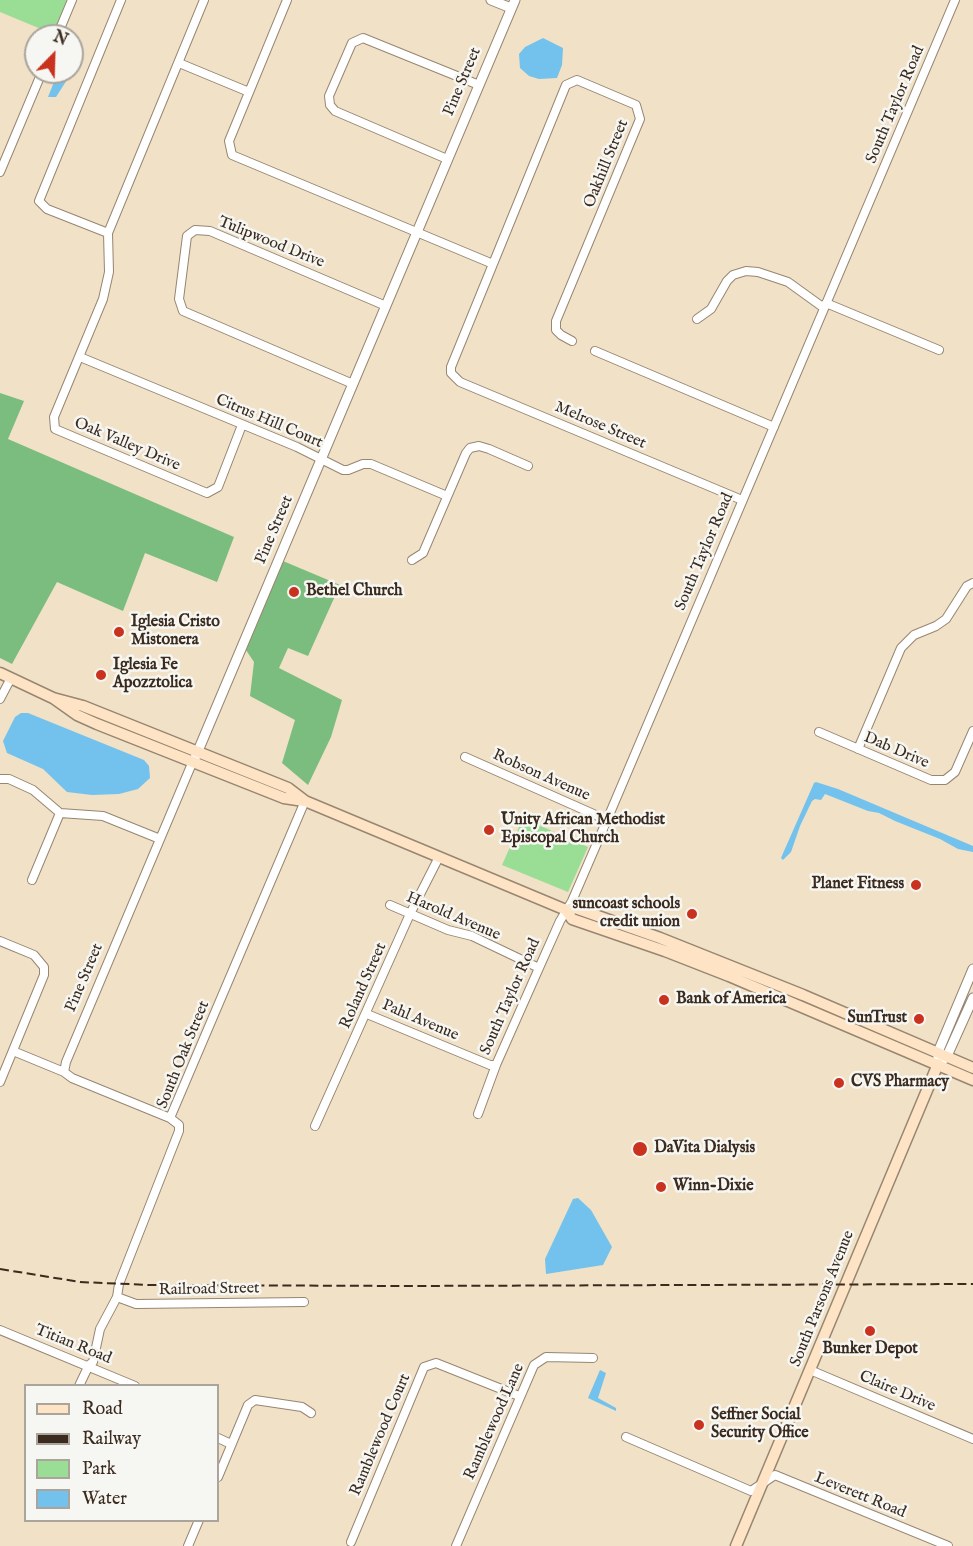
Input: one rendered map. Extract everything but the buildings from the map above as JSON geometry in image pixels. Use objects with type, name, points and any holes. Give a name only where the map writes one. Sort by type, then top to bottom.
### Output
[{"type":"main road","points":[[0,673],[53,698],[77,715],[196,756],[284,798],[305,801],[566,910],[572,919],[729,976],[973,1080]]},
{"type":"main road","points":[[566,910],[575,908],[660,938],[973,1068]]},
{"type":"main road","name":"South Parsons Avenue","points":[[736,1546],[938,1064]]},
{"type":"street","points":[[62,24],[72,0]]},
{"type":"street","points":[[108,233],[47,209],[39,201],[121,0]]},
{"type":"street","name":"Oak Valley Drive","points":[[204,0],[108,233],[110,272],[103,299],[54,417],[55,429],[207,493],[218,487],[242,425]]},
{"type":"street","points":[[287,0],[229,141],[232,155],[493,264]]},
{"type":"street","points":[[491,0],[513,4]]},
{"type":"street","name":"South Taylor Road","points":[[478,1114],[496,1065],[607,820],[955,0]]},
{"type":"street","name":"Pine Street","points":[[64,1072],[160,839],[513,4]]},
{"type":"street","points":[[447,159],[335,111],[330,105],[329,96],[338,75],[352,43],[363,38],[479,85]]},
{"type":"street","points":[[178,63],[249,92]]},
{"type":"street","name":"Oakhill Street","points":[[451,373],[451,368],[566,85],[577,80],[636,105],[640,119],[556,321],[556,330],[572,341]]},
{"type":"street","points":[[0,172],[37,84]]},
{"type":"street","name":"Tulipwood Drive","points":[[353,384],[183,311],[179,299],[187,236],[195,230],[210,231],[386,306]]},
{"type":"street","points":[[697,319],[711,309],[733,275],[746,271],[758,272],[788,282],[825,306],[939,350]]},
{"type":"street","points":[[595,351],[774,427]]},
{"type":"street","name":"Citrus Hill Court","points":[[80,357],[322,459],[343,470],[371,464],[447,496]]},
{"type":"street","name":"Melrose Street","points":[[451,373],[460,382],[742,500]]},
{"type":"street","points":[[412,560],[423,553],[466,453],[471,448],[479,446],[489,449],[528,466]]},
{"type":"street","points":[[858,749],[901,648],[914,634],[936,626],[946,619],[967,586],[973,583]]},
{"type":"street","points":[[0,699],[11,678]]},
{"type":"street","name":"Dab Drive","points":[[819,732],[932,780],[945,780],[955,772],[973,731]]},
{"type":"street","name":"Robson Avenue","points":[[465,757],[607,820]]},
{"type":"street","points":[[0,779],[9,779],[33,790],[60,813],[103,816],[160,839]]},
{"type":"street","name":"South Oak Street","points":[[80,1384],[89,1365],[93,1362],[100,1329],[117,1297],[119,1284],[179,1131],[179,1125],[170,1118],[305,801]]},
{"type":"street","points":[[32,879],[60,813]]},
{"type":"street","name":"Roland Street","points":[[315,1126],[439,857]]},
{"type":"street","name":"Harold Avenue","points":[[390,905],[448,930],[466,934],[539,968]]},
{"type":"street","points":[[0,941],[34,955],[44,967],[44,975],[0,1082]]},
{"type":"street","name":"South Parsons Avenue","points":[[943,1054],[973,969]]},
{"type":"street","name":"South Parsons Avenue","points":[[938,1064],[973,998]]},
{"type":"street","name":"Pahl Avenue","points":[[367,1014],[489,1065],[496,1065]]},
{"type":"street","points":[[14,1051],[64,1072],[72,1078],[170,1118]]},
{"type":"street","name":"Railroad Street","points":[[117,1297],[136,1304],[304,1302]]},
{"type":"street","name":"Titian Road","points":[[0,1330],[131,1384]]},
{"type":"street","name":"Ramblewood Lane","points":[[456,1546],[534,1365],[546,1357],[593,1358]]},
{"type":"street","name":"Ramblewood Court","points":[[351,1542],[424,1367],[436,1363],[519,1396]]},
{"type":"street","name":"Claire Drive","points":[[810,1370],[973,1439]]},
{"type":"street","points":[[219,1474],[248,1405],[255,1400],[302,1407],[311,1413]]},
{"type":"street","points":[[626,1437],[751,1491],[763,1482]]},
{"type":"street","points":[[219,1438],[231,1444]]},
{"type":"street","name":"Leverett Road","points":[[763,1482],[775,1475],[948,1546]]},
{"type":"street","points":[[188,1546],[199,1522]]},
{"type":"green space","points":[[0,0],[67,0],[57,24],[29,24],[0,12]]},
{"type":"green space","points":[[0,393],[24,401],[8,439],[234,537],[217,582],[145,553],[123,611],[57,582],[12,664],[0,658]]},
{"type":"green space","points":[[283,561],[340,585],[308,656],[288,648],[279,668],[342,700],[331,737],[308,785],[282,763],[295,720],[250,696],[254,662],[246,650]]},
{"type":"green space","points":[[523,818],[588,847],[568,892],[502,865]]},
{"type":"water","points":[[543,38],[563,48],[562,65],[557,78],[539,79],[529,76],[520,68],[519,54],[525,47]]},
{"type":"water","points":[[53,84],[64,84],[56,97],[48,97]]},
{"type":"water","points":[[21,713],[28,713],[144,760],[149,766],[150,778],[138,789],[119,794],[92,795],[67,792],[43,769],[7,753],[3,741],[15,717]]},
{"type":"water","points":[[816,782],[838,789],[973,846],[973,852],[958,849],[879,813],[825,794],[821,800],[812,801],[791,852],[783,860],[781,858]]},
{"type":"water","points":[[578,1198],[591,1210],[612,1247],[603,1265],[546,1274],[545,1259],[573,1199]]},
{"type":"water","points":[[600,1370],[606,1373],[598,1398],[616,1408],[616,1411],[588,1398]]},
{"type":"railway","points":[[0,1269],[80,1282],[150,1285],[973,1284]]},
{"type":"place","name":"Bethel Church","points":[[294,592]]},
{"type":"place","name":"Iglesia Cristo Mistonera","points":[[119,632]]},
{"type":"place","name":"Iglesia Fe Apozztolica","points":[[101,675]]},
{"type":"place","name":"Unity African Methodist Episcopal Church","points":[[489,830]]},
{"type":"place","name":"Planet Fitness","points":[[916,885]]},
{"type":"place","name":"suncoast schools credit union","points":[[692,914]]},
{"type":"place","name":"Bank of America","points":[[664,1000]]},
{"type":"place","name":"SunTrust","points":[[919,1019]]},
{"type":"place","name":"CVS Pharmacy","points":[[839,1083]]},
{"type":"place","name":"DaVita Dialysis","points":[[640,1149]]},
{"type":"place","name":"Winn-Dixie","points":[[661,1187]]},
{"type":"place","name":"Bunker Depot","points":[[870,1331]]},
{"type":"place","name":"Seffner Social Security Office","points":[[699,1425]]}]
